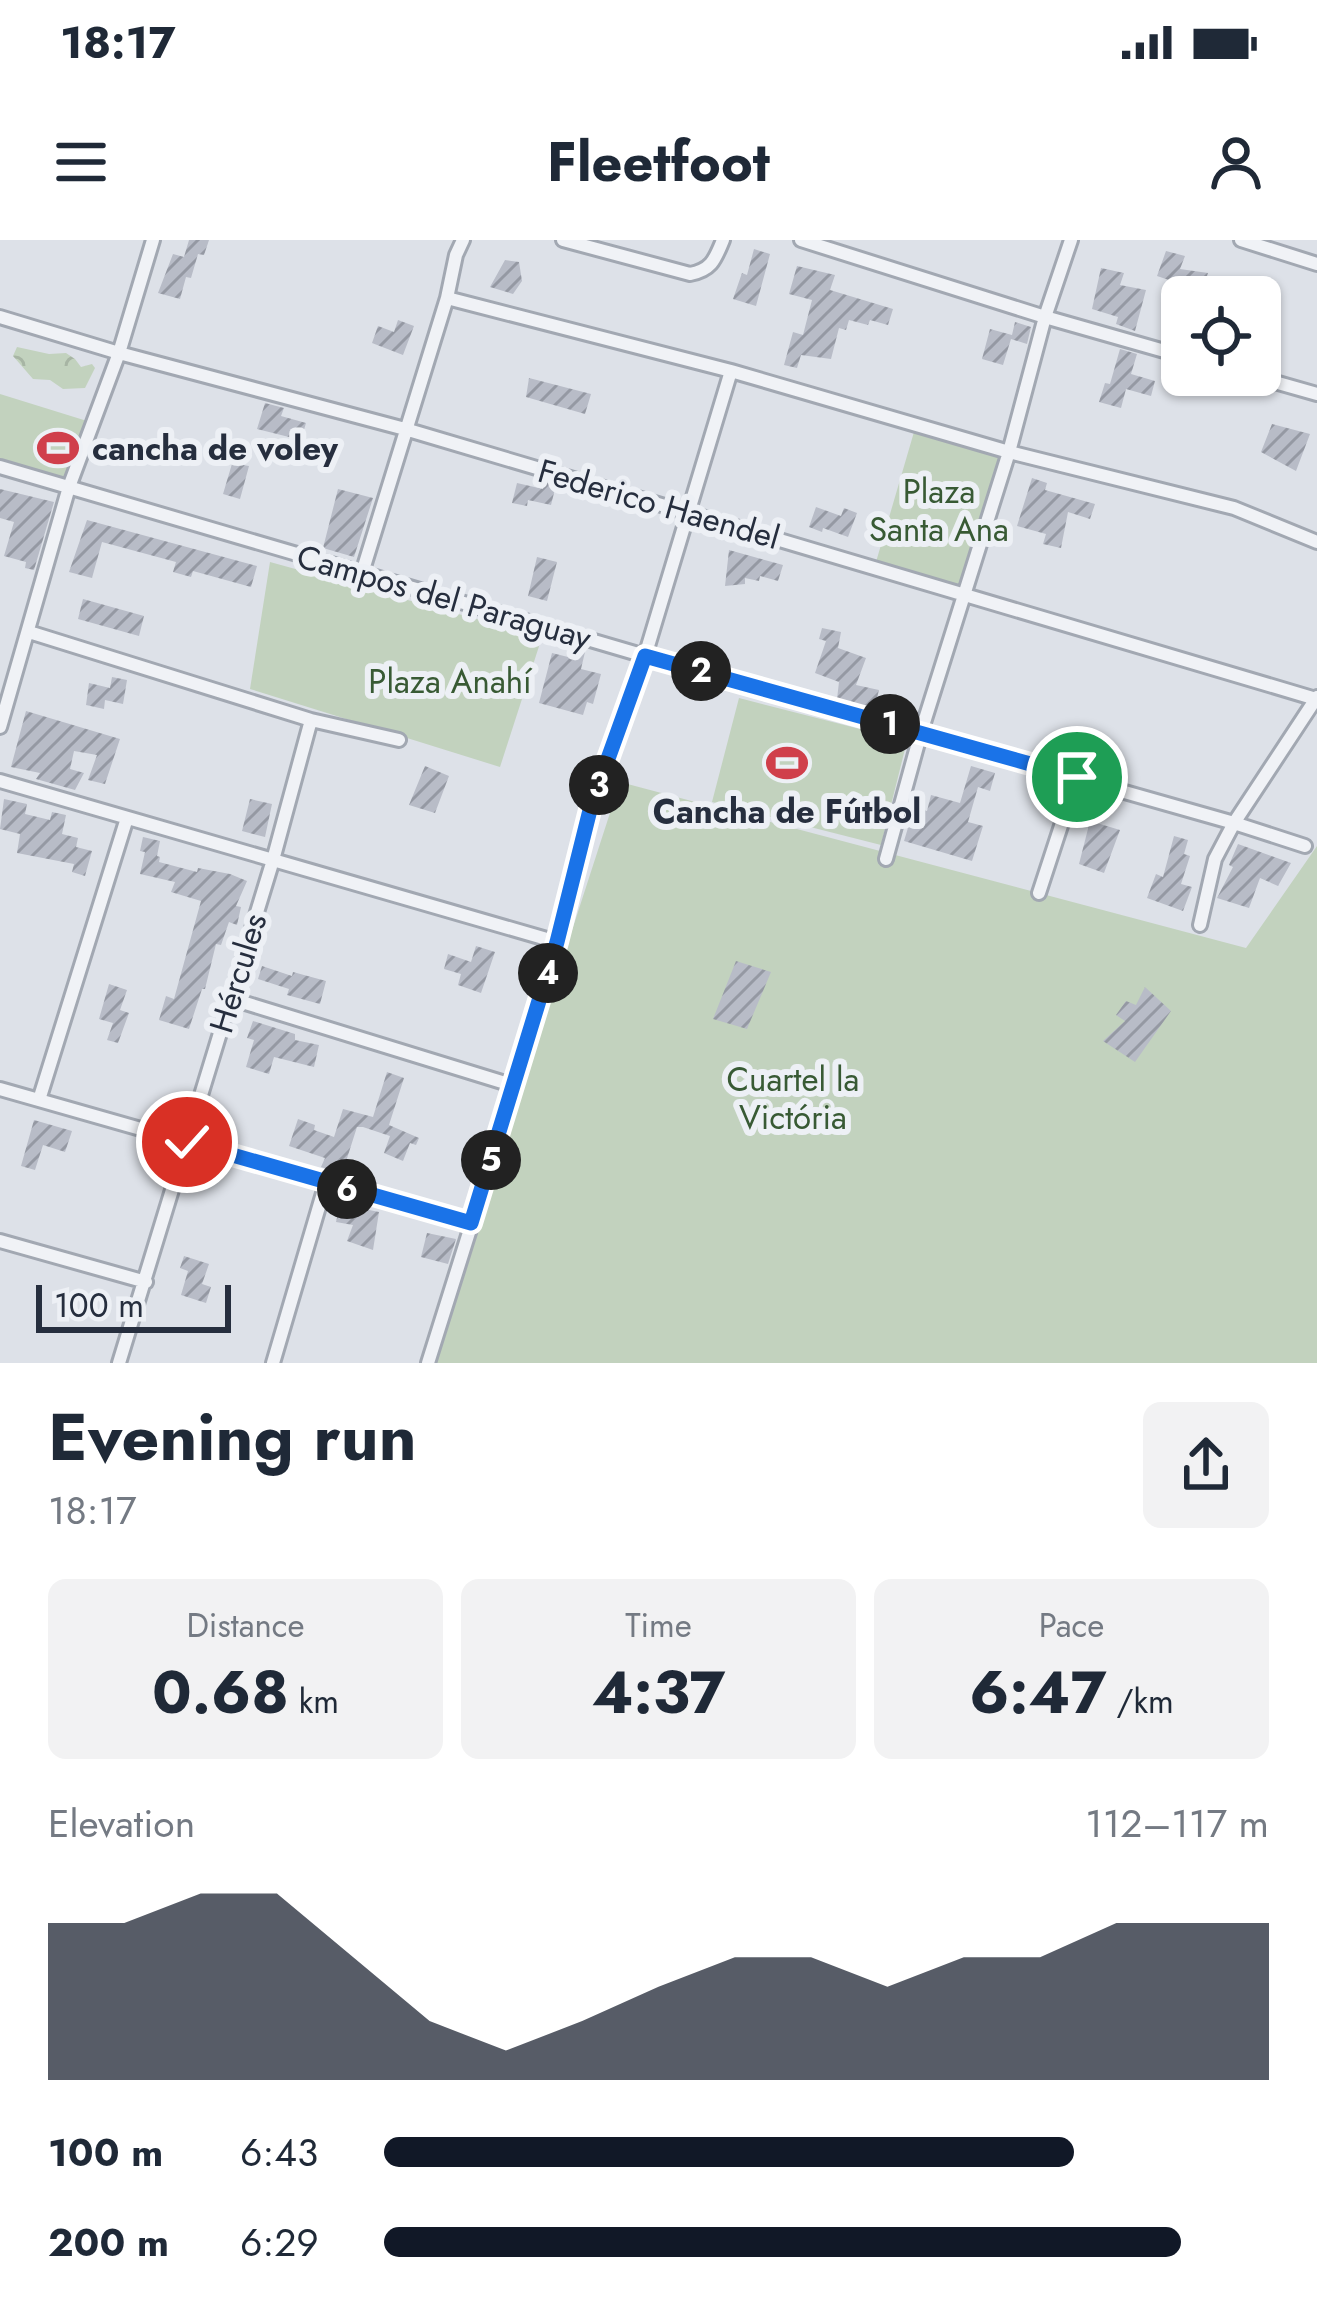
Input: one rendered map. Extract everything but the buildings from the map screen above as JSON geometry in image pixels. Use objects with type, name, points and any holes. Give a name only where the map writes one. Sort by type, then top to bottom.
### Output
[{"type":"street","points":[[0,727],[69,487],[119,352],[153,240]]},
{"type":"street","points":[[362,573],[463,240]]},
{"type":"street","points":[[562,240],[690,274],[713,265],[723,240]]},
{"type":"street","points":[[801,240],[1161,350]]},
{"type":"street","points":[[886,859],[1071,240]]},
{"type":"street","points":[[1241,240],[1317,264]]},
{"type":"street","points":[[447,298],[731,371],[1010,452],[1234,508],[1317,542]]},
{"type":"street","name":"Federico Haendel","points":[[0,316],[405,429],[1316,698]]},
{"type":"street","points":[[428,1363],[515,1086],[591,806],[645,656],[731,371]]},
{"type":"street","points":[[1281,384],[1317,394]]},
{"type":"street","name":"Campos del Paraguay","points":[[0,467],[1305,846]]},
{"type":"street","points":[[29,632],[311,721],[399,740]]},
{"type":"street","points":[[1200,925],[1215,859],[1316,698]]},
{"type":"street","name":"Hércules","points":[[119,1363],[311,721]]},
{"type":"street","points":[[1039,893],[1077,777]]},
{"type":"street","points":[[0,781],[557,942]]},
{"type":"street","points":[[39,1100],[127,818]]},
{"type":"street","points":[[229,998],[515,1086]]},
{"type":"street","points":[[0,1089],[471,1223]]},
{"type":"street","points":[[273,1363],[326,1183]]},
{"type":"street","points":[[0,1241],[146,1282]]},
{"type":"green space","points":[[17,347],[66,353],[81,367],[92,364],[95,368],[85,388],[63,389],[50,380],[33,379],[13,356]]},
{"type":"green space","points":[[0,394],[87,421],[68,483],[0,464]]},
{"type":"green space","name":"Plaza Santa Ana","points":[[914,432],[1002,458],[962,588],[876,562]]},
{"type":"green space","name":"Plaza Anahí","points":[[270,562],[542,637],[500,767],[250,689]]},
{"type":"green space","points":[[739,698],[907,741],[881,845],[712,802]]},
{"type":"green space","name":"Cuartel la Victória","points":[[620,782],[1246,948],[1317,846],[1317,1363],[432,1363]]},
{"type":"place","name":"cancha de voley","points":[[58,448]]},
{"type":"place","name":"Cancha de Fútbol","points":[[787,763]]},
{"type":"route","points":[[187,1142],[471,1223],[557,942],[591,806],[645,656],[1077,777]]}]
